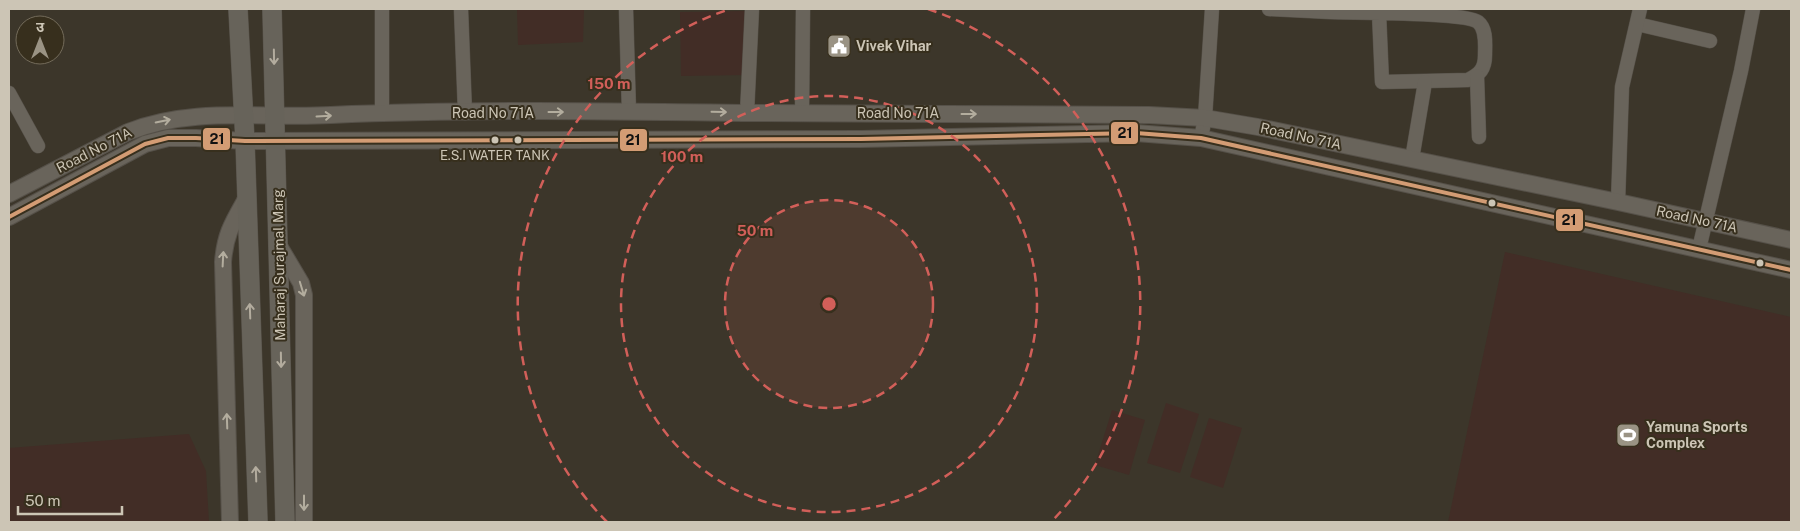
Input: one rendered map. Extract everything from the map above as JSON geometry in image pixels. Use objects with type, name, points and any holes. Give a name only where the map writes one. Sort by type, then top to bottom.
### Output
[{"type":"main road","name":"Maharaj Surajmal Marg","points":[[238,9],[245,141],[258,522]]},
{"type":"main road","name":"Maharaj Surajmal Marg","points":[[272,9],[285,522]]},
{"type":"street","points":[[382,9],[382,113]]},
{"type":"street","points":[[462,9],[465,113]]},
{"type":"street","points":[[626,9],[629,112]]},
{"type":"street","points":[[747,113],[752,9]]},
{"type":"street","points":[[802,113],[803,9]]},
{"type":"street","points":[[1201,138],[1205,118],[1212,9]]},
{"type":"street","points":[[1269,9],[1379,11],[1447,15],[1476,21],[1482,26]]},
{"type":"street","points":[[1379,11],[1382,82],[1425,82],[1468,80],[1477,76],[1483,70],[1485,39],[1482,26],[1482,9]]},
{"type":"street","points":[[1618,202],[1622,87],[1640,9]]},
{"type":"street","points":[[1699,249],[1753,9]]},
{"type":"street","points":[[1637,24],[1710,41]]},
{"type":"street","points":[[1477,76],[1478,137]]},
{"type":"street","points":[[1412,159],[1425,82]]},
{"type":"street","points":[[9,93],[38,146]]},
{"type":"street","name":"Road No 71A","points":[[9,194],[147,124],[194,117],[243,114],[307,117],[382,113],[629,112],[1140,115],[1205,118],[1412,159],[1791,240]]},
{"type":"street","name":"Road No 71A","points":[[9,217],[144,144],[168,138],[245,141],[862,139],[1136,133],[1201,138],[1791,270]]},
{"type":"street","name":"Maharaj Surajmal Marg","points":[[230,522],[222,262],[224,244],[229,230],[246,199]]},
{"type":"street","points":[[278,246],[301,283],[304,295],[304,522]]},
{"type":"shaded area","points":[[517,9],[584,9],[583,42],[518,45]]},
{"type":"shaded area","points":[[746,11],[747,75],[681,76],[680,12]]},
{"type":"shaded area","name":"Yamuna Sports Complex","points":[[1505,252],[1791,317],[1791,522],[1448,522]]},
{"type":"shaded area","points":[[1166,403],[1199,414],[1180,473],[1147,463]]},
{"type":"shaded area","points":[[1112,410],[1145,420],[1129,475],[1095,465]]},
{"type":"shaded area","points":[[1209,418],[1242,428],[1223,488],[1190,477]]},
{"type":"shaded area","points":[[189,434],[206,471],[209,522],[9,522],[9,448]]},
{"type":"transit line","name":"21","points":[[9,217],[145,144],[168,138],[245,141],[861,139],[1136,133],[1201,138],[1791,270]]},
{"type":"place","name":"Vivek Vihar","points":[[839,46]]},
{"type":"place","name":"E.S.I WATER TANK","points":[[495,140]]},
{"type":"place","name":"Yamuna Sports Complex","points":[[1628,435]]}]
